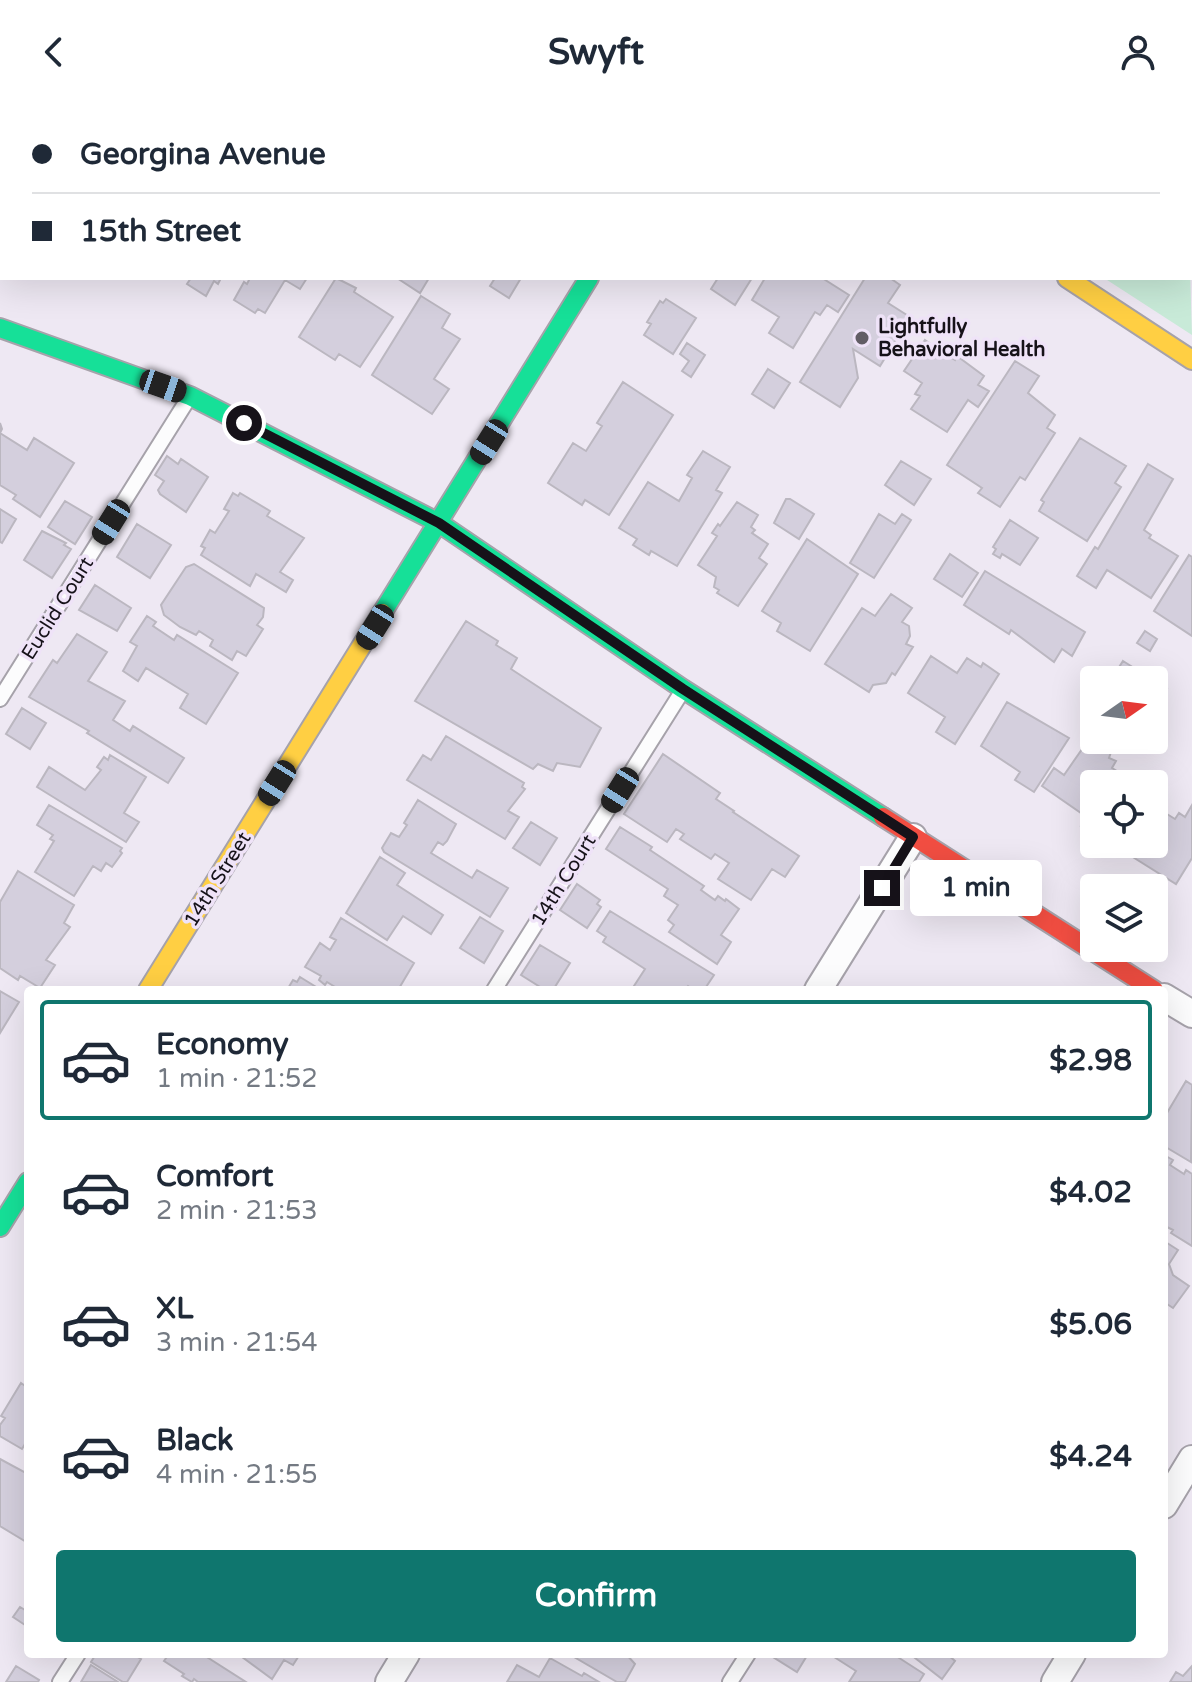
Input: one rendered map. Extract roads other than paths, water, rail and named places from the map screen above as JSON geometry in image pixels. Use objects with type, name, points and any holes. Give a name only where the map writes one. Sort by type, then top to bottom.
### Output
[{"type":"street","name":"14th Street","points":[[150,986],[588,280]]},
{"type":"street","points":[[1070,280],[1192,360]]},
{"type":"street","points":[[0,328],[190,396],[439,523],[683,689],[1148,986]]},
{"type":"street","points":[[820,986],[913,837]]},
{"type":"street","points":[[1168,999],[1192,1014]]},
{"type":"street","points":[[0,1227],[24,1188]]},
{"type":"street","points":[[1168,1498],[1192,1459]]},
{"type":"street","points":[[389,1682],[404,1658]]},
{"type":"street","points":[[1055,1682],[1070,1658]]},
{"type":"lane","name":"Euclid Court","points":[[0,699],[190,396]]},
{"type":"lane","name":"14th Court","points":[[497,986],[683,689]]},
{"type":"lane","points":[[60,1682],[75,1658]]},
{"type":"lane","points":[[730,1682],[745,1658]]},
{"type":"place","name":"Lightfully Behavioral Health","points":[[862,338]]}]
